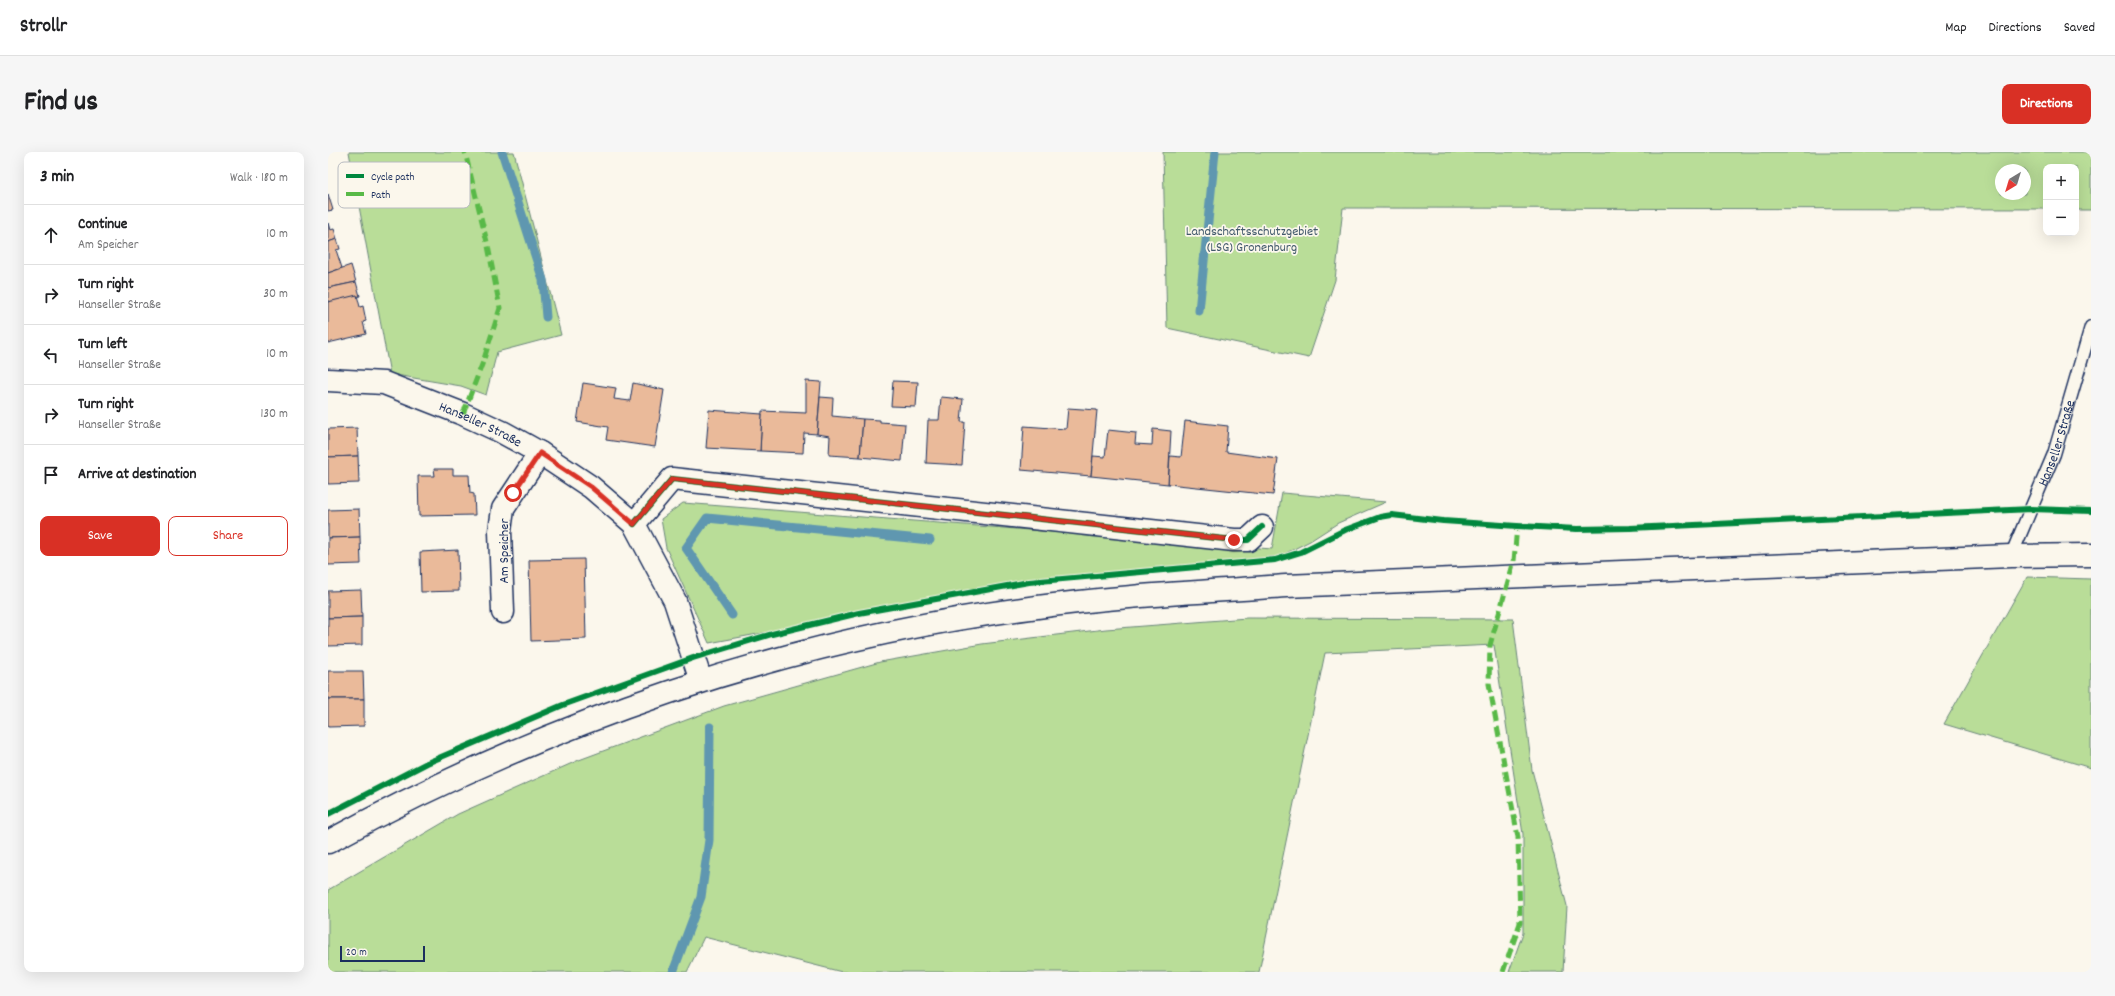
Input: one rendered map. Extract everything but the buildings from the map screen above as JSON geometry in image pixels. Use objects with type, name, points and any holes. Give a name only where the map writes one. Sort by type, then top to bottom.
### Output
[{"type":"main road","name":"Hanseller Straße","points":[[328,380],[384,383],[502,432],[540,453],[591,487],[634,524],[675,601],[701,681]]},
{"type":"main road","name":"Am Speicher","points":[[503,612],[500,532],[503,509],[540,453]]},
{"type":"main road","points":[[634,524],[672,479],[1234,540],[1248,540],[1262,527]]},
{"type":"main road","points":[[328,842],[441,784],[635,704],[701,681],[786,656],[860,639],[946,621],[1031,607],[1182,593],[1286,586],[2011,556],[2091,555]]},
{"type":"lane","name":"Hanseller Straße","points":[[2011,556],[2054,454],[2091,327]]},
{"type":"green space","points":[[349,152],[514,152],[561,335],[497,352],[486,395],[461,386],[390,374],[359,208],[470,208],[470,162],[351,162]]},
{"type":"green space","name":"Landschaftsschutzgebiet (LSG) Gronenburg","points":[[1163,152],[2091,152],[2091,210],[2079,210],[2079,164],[2043,164],[2043,209],[1343,208],[1335,280],[1309,358],[1167,328]]},
{"type":"green space","points":[[1282,493],[1386,502],[1338,523],[1310,541],[1280,556],[1028,584],[709,643],[666,548],[661,519],[683,503],[1272,549]]},
{"type":"green space","points":[[2027,577],[2091,579],[2091,768],[1944,724]]},
{"type":"green space","points":[[1247,618],[1513,619],[1532,770],[1567,906],[1563,972],[1509,972],[1523,933],[1523,834],[1494,645],[1325,653],[1259,972],[842,972],[704,937],[687,972],[328,972],[328,890],[458,814],[579,760],[724,706],[880,662],[982,644],[1106,629]]},
{"type":"waterway","points":[[502,152],[543,280],[546,317]]},
{"type":"waterway","points":[[1199,311],[1215,152]]},
{"type":"waterway","points":[[732,615],[686,548],[707,518],[930,540]]},
{"type":"waterway","points":[[673,972],[701,897],[709,840],[710,727]]},
{"type":"marked path","points":[[465,152],[467,162]]},
{"type":"marked path","points":[[463,414],[483,362],[500,308],[488,246],[470,172]]},
{"type":"marked path","points":[[1503,972],[1520,923],[1518,837],[1489,684],[1490,645],[1514,561],[1517,526]]},
{"type":"cycle path","points":[[634,524],[672,479],[1234,540],[1248,540],[1262,527]]},
{"type":"cycle path","points":[[328,814],[427,763],[563,705],[693,658],[772,634],[859,613],[1029,582],[1275,560],[1301,552],[1345,530],[1380,517],[1392,515],[1443,521],[1577,529],[1630,528],[2031,509],[2091,511]]},
{"type":"route","points":[[513,493],[540,453],[591,487],[634,524],[672,479],[1234,540]]}]
